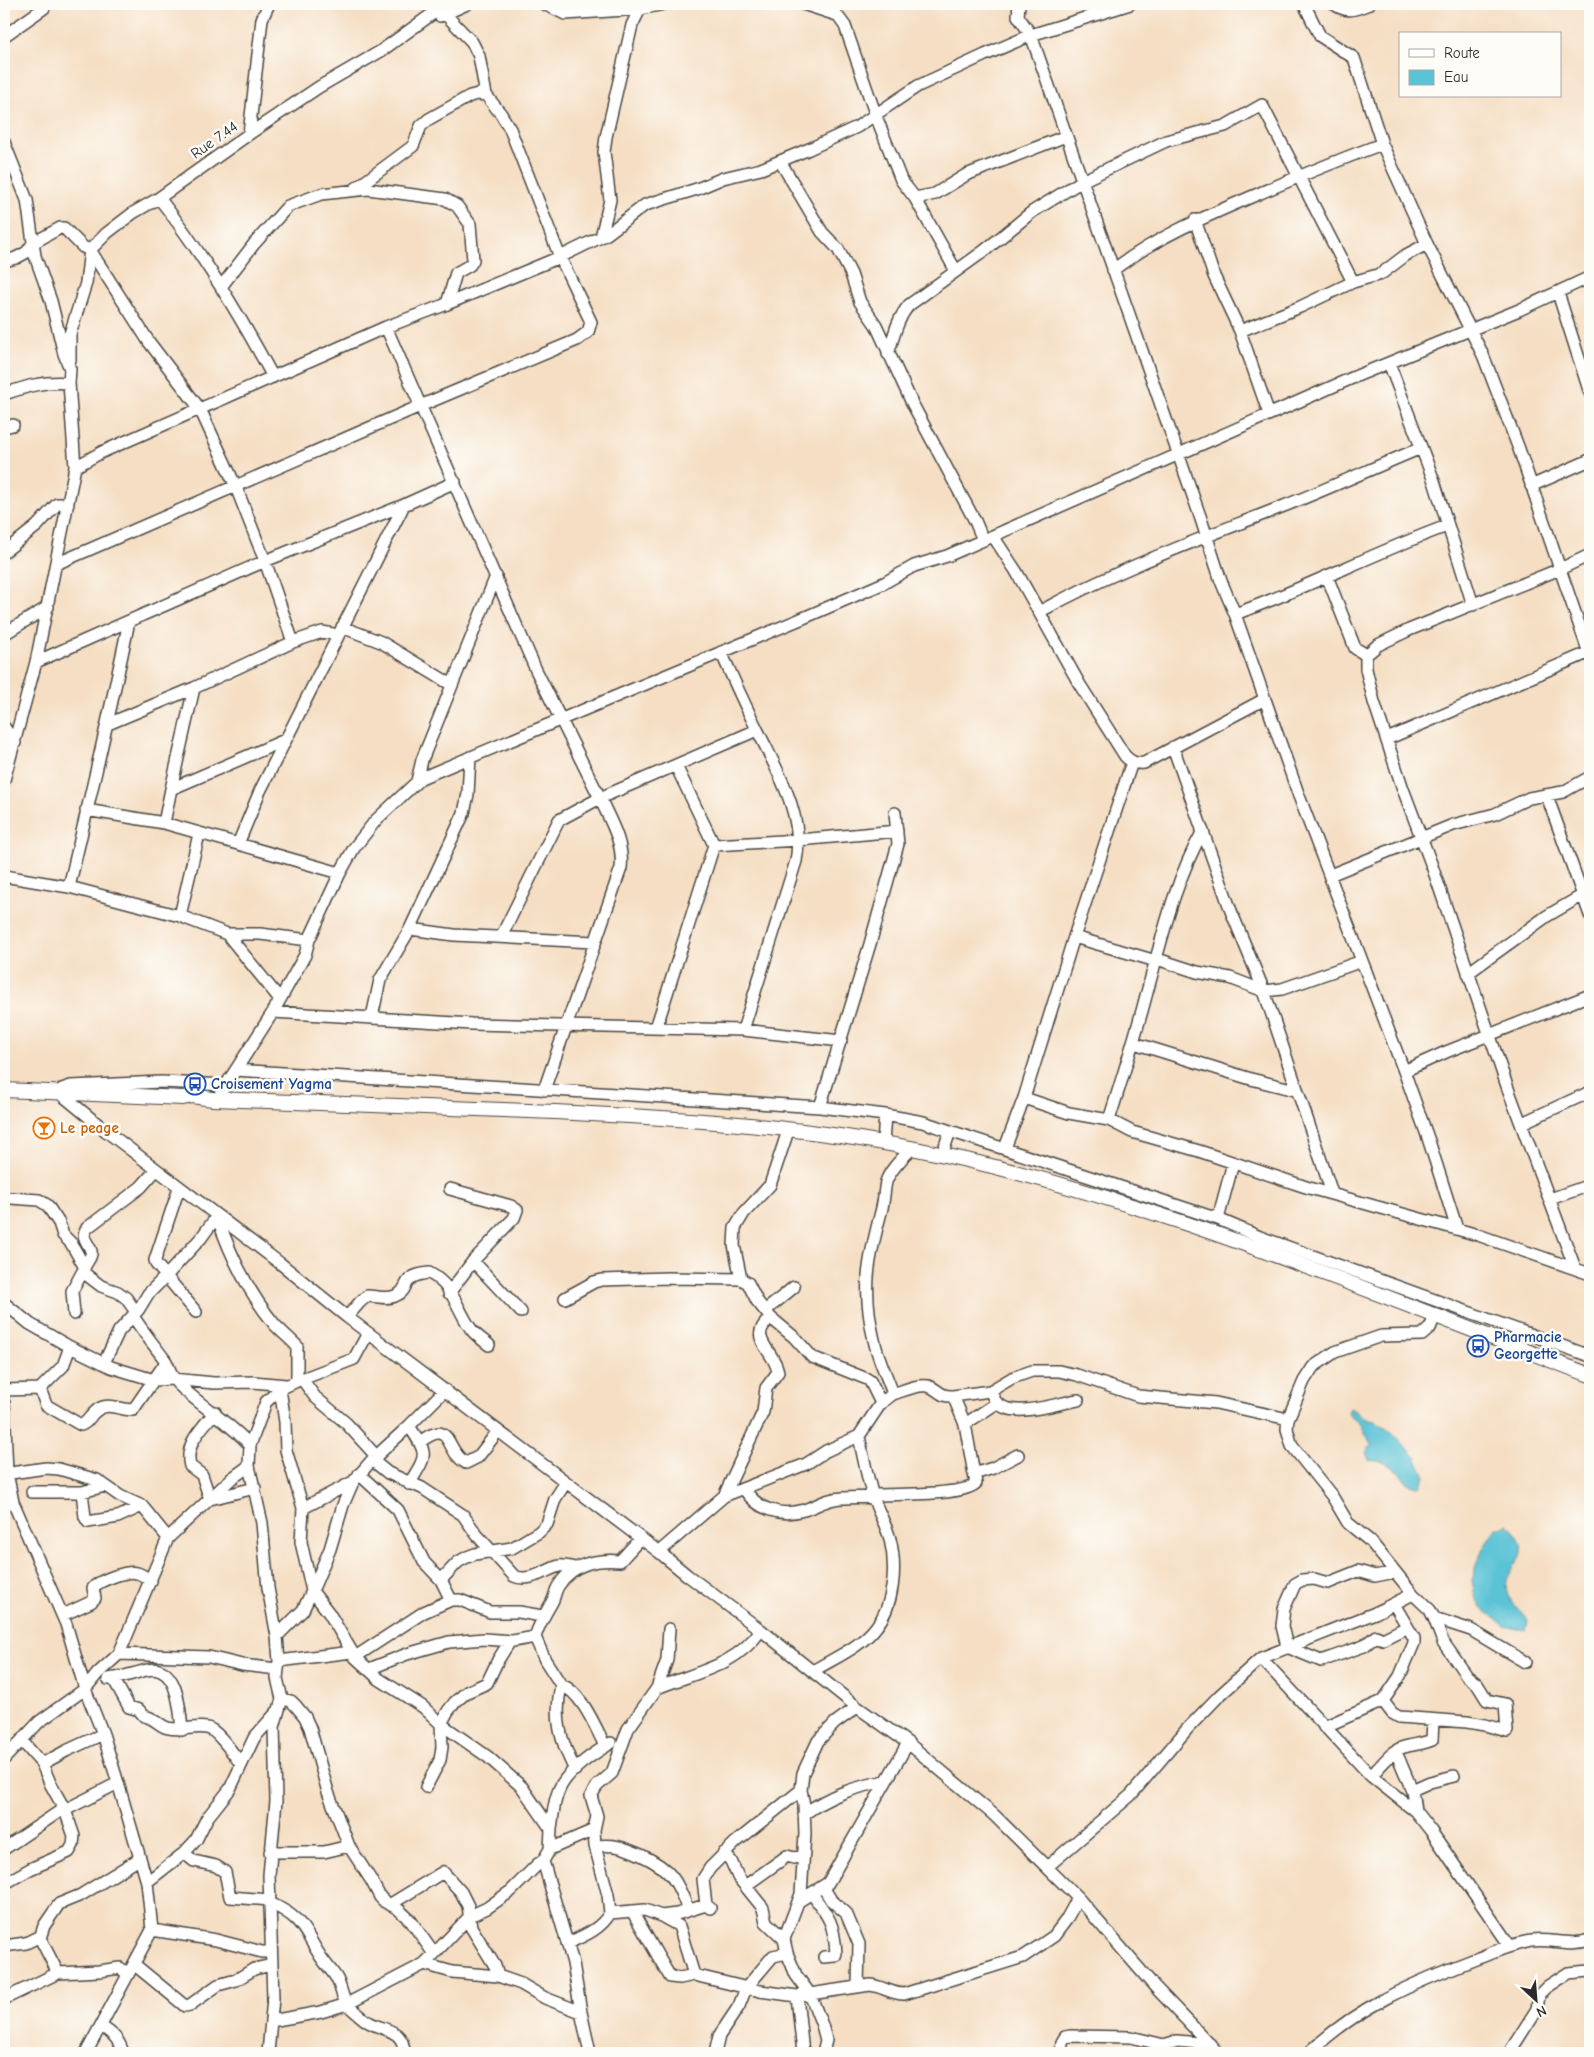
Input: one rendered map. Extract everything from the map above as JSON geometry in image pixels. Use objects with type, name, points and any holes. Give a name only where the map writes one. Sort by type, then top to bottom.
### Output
[{"type":"main road","points":[[4,1090],[61,1094],[183,1098],[192,1096],[213,1099],[618,1115],[689,1119],[851,1137],[912,1148],[1037,1177],[1139,1208],[1256,1248],[1590,1375]]},
{"type":"street","points":[[4,36],[44,8],[41,4]]},
{"type":"street","points":[[249,134],[262,19],[269,4]]},
{"type":"street","name":"Rue 7.44","points":[[90,250],[107,232],[319,87],[381,51],[419,22],[446,9],[467,4]]},
{"type":"street","points":[[544,4],[565,14],[640,9],[664,4]]},
{"type":"street","points":[[803,4],[838,15],[846,26],[876,116],[902,180],[956,271]]},
{"type":"street","points":[[1020,4],[1018,16],[1031,35],[1207,535],[1221,581],[1235,614],[1264,699],[1404,1071],[1457,1229]]},
{"type":"street","points":[[75,467],[102,452],[386,327],[560,257],[601,237],[646,205],[698,189],[723,178],[760,169],[857,127],[918,86],[1031,35],[1130,4]]},
{"type":"street","points":[[1304,4],[1320,36],[1354,58],[1382,144],[1427,244],[1472,330],[1497,391],[1590,653],[1387,739]]},
{"type":"street","points":[[1334,4],[1350,11],[1369,4]]},
{"type":"street","points":[[56,564],[584,337],[590,328],[591,322],[560,257],[510,129],[486,95],[478,56],[472,42],[446,9]]},
{"type":"street","points":[[601,237],[610,200],[604,152],[606,137],[632,25],[640,9]]},
{"type":"street","points":[[355,190],[413,146],[421,126],[429,119],[470,96],[486,95]]},
{"type":"street","points":[[888,354],[902,314],[910,305],[984,251],[1032,212],[1082,181],[1166,141],[1225,126],[1262,105],[1353,282]]},
{"type":"street","points":[[914,198],[935,194],[966,175],[1066,136]]},
{"type":"street","points":[[4,142],[27,200],[38,265],[51,302],[64,354],[70,369]]},
{"type":"street","points":[[1114,270],[1141,250],[1195,220],[1299,175],[1382,144]]},
{"type":"street","points":[[780,161],[822,232],[838,249],[860,302],[876,325],[888,354],[975,521],[1016,571],[1080,684],[1125,756],[1132,762],[1144,763],[1264,699]]},
{"type":"street","points":[[222,287],[254,244],[288,206],[321,194],[368,189],[445,199],[457,206],[465,215],[470,224],[473,260],[470,265],[456,273],[447,304]]},
{"type":"street","points":[[159,198],[192,239],[244,324],[272,377]]},
{"type":"street","points":[[1195,220],[1214,276],[1240,331],[1269,414]]},
{"type":"street","points":[[4,261],[16,258],[27,252],[33,243],[60,228],[64,228],[83,247],[90,250],[148,342],[200,409],[236,487],[265,561],[293,642]]},
{"type":"street","points":[[1240,331],[1300,307],[1353,282],[1381,274],[1406,255],[1427,244]]},
{"type":"street","points":[[4,780],[36,662],[75,467],[69,384],[70,334],[86,283],[90,250]]},
{"type":"street","points":[[213,1099],[226,1086],[273,1012],[279,998],[305,955],[340,872],[354,848],[376,820],[417,781],[884,583],[914,566],[947,556],[1178,453],[1389,363],[1472,330],[1590,277]]},
{"type":"street","points":[[1558,293],[1590,393]]},
{"type":"street","points":[[386,327],[536,670],[600,798],[621,845],[621,868],[544,1090]]},
{"type":"street","points":[[1389,363],[1434,481],[1473,604]]},
{"type":"street","points":[[4,394],[34,384],[52,382],[69,384]]},
{"type":"street","points":[[1039,612],[1077,591],[1207,535],[1285,506],[1421,448]]},
{"type":"street","points":[[1531,486],[1590,460]]},
{"type":"street","points":[[36,662],[265,561],[404,505],[455,482]]},
{"type":"street","points":[[4,552],[38,526],[57,504],[68,504]]},
{"type":"street","points":[[238,844],[260,791],[404,505]]},
{"type":"street","points":[[1235,614],[1447,526]]},
{"type":"street","points":[[1366,655],[1378,645],[1409,630],[1590,555]]},
{"type":"street","points":[[417,781],[418,770],[496,576]]},
{"type":"street","points":[[1326,576],[1355,648],[1366,655]]},
{"type":"street","points":[[4,634],[48,607]]},
{"type":"street","points":[[69,887],[108,724],[129,621]]},
{"type":"street","points":[[108,724],[194,688],[293,642],[322,632],[340,631],[381,642],[452,685]]},
{"type":"street","points":[[722,652],[757,730],[776,764],[792,807],[799,840],[796,861],[743,1030]]},
{"type":"street","points":[[1366,655],[1366,669],[1374,702],[1490,1036],[1575,1268]]},
{"type":"street","points":[[164,823],[194,688]]},
{"type":"street","points":[[4,728],[15,743]]},
{"type":"street","points":[[501,937],[559,820],[600,798],[757,730]]},
{"type":"street","points":[[171,789],[286,740]]},
{"type":"street","points":[[1173,747],[1231,911],[1264,991],[1332,1193]]},
{"type":"street","points":[[372,1017],[380,980],[410,929],[464,813],[468,794],[470,758]]},
{"type":"street","points":[[1005,1148],[1024,1098],[1074,937],[1132,762]]},
{"type":"street","points":[[656,1028],[714,845],[676,766]]},
{"type":"street","points":[[1330,875],[1453,825],[1495,814],[1523,800],[1547,796],[1575,787],[1590,777]]},
{"type":"street","points":[[1547,796],[1587,894],[1590,915]]},
{"type":"street","points":[[86,810],[164,823],[340,872]]},
{"type":"street","points":[[820,1107],[898,844],[895,812]]},
{"type":"street","points":[[714,845],[897,831]]},
{"type":"street","points":[[1109,1120],[1134,1043],[1175,893],[1190,854],[1203,831]]},
{"type":"street","points":[[180,916],[199,834]]},
{"type":"street","points":[[4,876],[69,887],[180,916],[227,934],[260,934],[310,940]]},
{"type":"street","points":[[1468,973],[1547,916],[1587,894]]},
{"type":"street","points":[[410,929],[454,935],[594,942]]},
{"type":"street","points":[[227,934],[279,998]]},
{"type":"street","points":[[1074,937],[1197,972],[1230,978],[1264,991],[1282,989],[1362,961]]},
{"type":"street","points":[[1404,1071],[1446,1052],[1590,995]]},
{"type":"street","points":[[273,1012],[472,1024],[743,1030],[841,1041]]},
{"type":"street","points":[[1134,1043],[1251,1079],[1296,1090]]},
{"type":"street","points":[[236,1070],[820,1107],[885,1114],[923,1122],[1218,1219],[1260,1237],[1590,1356]]},
{"type":"street","points":[[226,1086],[161,1082],[71,1086],[62,1089],[61,1094],[179,1188],[288,1269],[368,1333],[659,1552],[687,1576],[761,1630],[857,1707],[908,1743],[994,1815],[1047,1866],[1078,1898],[1155,1987],[1218,2053]]},
{"type":"street","points":[[1522,1123],[1590,1092]]},
{"type":"street","points":[[1024,1098],[1069,1113],[1109,1120],[1132,1132],[1306,1187],[1457,1229],[1590,1274]]},
{"type":"street","points":[[883,1143],[885,1114]]},
{"type":"street","points":[[742,1279],[734,1245],[735,1228],[744,1213],[770,1185],[788,1131]]},
{"type":"street","points":[[942,1155],[950,1131]]},
{"type":"street","points":[[893,1394],[874,1340],[866,1286],[872,1239],[885,1196],[886,1181],[912,1148]]},
{"type":"street","points":[[1218,1219],[1233,1163]]},
{"type":"street","points":[[74,1314],[72,1291],[91,1255],[91,1251],[83,1237],[87,1228],[141,1187],[156,1170]]},
{"type":"street","points":[[1550,1199],[1590,1185]]},
{"type":"street","points":[[179,1188],[155,1260],[156,1264],[196,1312]]},
{"type":"street","points":[[449,1293],[473,1261],[514,1218],[517,1210],[511,1206],[450,1189]]},
{"type":"street","points":[[11,1198],[39,1200],[47,1205],[59,1223],[63,1235],[71,1243],[83,1268],[101,1286],[118,1292],[126,1298],[146,1337],[166,1362],[172,1379],[192,1397],[215,1412],[250,1445]]},
{"type":"street","points":[[104,1362],[119,1331],[135,1314],[148,1294],[201,1238],[217,1216]]},
{"type":"street","points":[[217,1216],[227,1246],[258,1300],[276,1326],[297,1346],[285,1422],[286,1450],[303,1508],[300,1542],[312,1592],[329,1614],[354,1655],[387,1685],[422,1707],[441,1724],[488,1757],[522,1787],[551,1830]]},
{"type":"street","points":[[473,1261],[522,1312]]},
{"type":"street","points":[[347,1316],[367,1296],[385,1298],[396,1296],[401,1292],[408,1279],[414,1275],[429,1273],[444,1284],[458,1304],[472,1331],[489,1345]]},
{"type":"street","points":[[564,1298],[594,1282],[602,1280],[668,1278],[742,1279],[748,1283],[757,1301],[768,1315],[794,1337],[812,1357],[870,1381],[880,1402]]},
{"type":"street","points":[[724,1496],[763,1412],[766,1388],[778,1372],[777,1365],[760,1335],[763,1326],[768,1315],[794,1288]]},
{"type":"street","points":[[4,1303],[30,1324],[70,1347],[111,1367],[154,1380],[172,1379],[214,1383],[254,1382],[291,1384],[315,1397],[346,1423],[381,1469],[409,1484],[422,1488],[463,1515],[477,1535],[494,1551],[514,1576],[518,1578],[542,1574],[560,1565],[575,1568],[603,1560],[620,1561],[640,1539]]},
{"type":"street","points":[[1383,1701],[1392,1713],[1399,1717],[1485,1725],[1506,1731],[1505,1704],[1487,1700],[1478,1684],[1467,1676],[1443,1642],[1430,1610],[1413,1594],[1371,1542],[1348,1523],[1332,1496],[1292,1446],[1288,1419],[1308,1373],[1327,1357],[1335,1352],[1381,1336],[1422,1336],[1430,1328],[1435,1316]]},
{"type":"street","points":[[268,2053],[273,1998],[268,1875],[276,1801],[274,1727],[282,1699],[277,1678],[278,1636],[268,1588],[264,1542],[255,1488],[248,1466],[250,1445],[266,1402],[291,1384],[354,1359],[368,1333]]},
{"type":"street","points":[[4,1390],[40,1389],[63,1366],[70,1347]]},
{"type":"street","points":[[40,1389],[46,1405],[81,1425],[98,1408],[106,1406],[132,1410],[166,1362]]},
{"type":"street","points":[[659,1552],[724,1496],[806,1464],[826,1451],[859,1436],[880,1402],[893,1394],[922,1386],[932,1388],[944,1396],[953,1396],[990,1391],[1012,1378],[1032,1371],[1059,1371],[1083,1377],[1138,1396],[1216,1403],[1288,1419]]},
{"type":"street","points":[[278,1636],[303,1610],[312,1592],[330,1549],[343,1505],[356,1478],[374,1458],[445,1390]]},
{"type":"street","points":[[990,1391],[997,1402],[1011,1410],[1025,1410],[1078,1400]]},
{"type":"street","points":[[744,1489],[750,1499],[758,1505],[778,1513],[806,1510],[835,1499],[922,1494],[969,1488],[976,1483],[965,1424],[953,1396]]},
{"type":"street","points":[[965,1424],[997,1402]]},
{"type":"street","points":[[4,1404],[6,1474],[13,1502],[62,1615],[85,1689],[103,1734],[147,1882],[152,1930],[86,2053]]},
{"type":"street","points":[[210,1498],[202,1475],[190,1466],[188,1457],[191,1444],[215,1412]]},
{"type":"street","points":[[409,1426],[424,1449],[423,1462],[409,1484]]},
{"type":"street","points":[[420,1442],[430,1435],[438,1432],[443,1433],[448,1437],[456,1456],[466,1463],[478,1457],[498,1431]]},
{"type":"street","points":[[813,1671],[864,1640],[884,1616],[891,1591],[893,1554],[889,1538],[872,1496],[859,1436]]},
{"type":"street","points":[[974,1474],[993,1468],[1018,1455]]},
{"type":"street","points":[[4,1759],[39,1722],[85,1689],[98,1673],[118,1654],[168,1538],[231,1479],[248,1466]]},
{"type":"street","points":[[6,1474],[46,1468],[58,1469],[97,1480],[142,1506],[168,1538]]},
{"type":"street","points":[[303,1508],[356,1478]]},
{"type":"street","points":[[356,1478],[398,1510],[424,1562],[440,1580],[451,1600]]},
{"type":"street","points":[[440,1580],[458,1562],[467,1557],[512,1548],[531,1537],[547,1524],[555,1499],[566,1482]]},
{"type":"street","points":[[32,1492],[82,1492],[105,1486]]},
{"type":"street","points":[[210,1498],[255,1488]]},
{"type":"street","points":[[82,1492],[85,1517],[88,1522],[118,1517],[142,1506]]},
{"type":"street","points":[[575,1568],[560,1583],[553,1600],[542,1616],[535,1637],[545,1660],[561,1685],[567,1687],[580,1698],[605,1746]]},
{"type":"street","points":[[1287,1647],[1282,1626],[1284,1609],[1294,1584],[1302,1580],[1314,1579],[1328,1583],[1358,1571],[1375,1576],[1395,1572]]},
{"type":"street","points":[[62,1615],[91,1602],[94,1598],[93,1588],[96,1584],[113,1577],[133,1572],[141,1574],[151,1581]]},
{"type":"street","points":[[1047,1866],[1131,1795],[1206,1709],[1260,1658],[1375,1613],[1413,1594]]},
{"type":"street","points":[[118,1654],[209,1657],[242,1665],[278,1665],[354,1655],[424,1612],[451,1600],[460,1600],[490,1612],[519,1612],[542,1616]]},
{"type":"street","points":[[1324,1727],[1383,1701],[1400,1676],[1414,1643],[1414,1638],[1394,1604]]},
{"type":"street","points":[[1434,1618],[1471,1630],[1524,1662]]},
{"type":"street","points":[[1287,1647],[1321,1661],[1364,1646],[1376,1636],[1383,1639],[1407,1627]]},
{"type":"street","points":[[568,1943],[584,1937],[598,1928],[610,1913],[608,1895],[595,1846],[594,1830],[597,1816],[591,1796],[592,1792],[612,1773],[625,1737],[657,1688],[667,1660],[670,1629]]},
{"type":"street","points":[[657,1688],[730,1660],[743,1650],[761,1630]]},
{"type":"street","points":[[369,1669],[406,1654],[449,1642],[484,1639],[510,1641],[535,1637]]},
{"type":"street","points":[[426,1787],[440,1760],[442,1747],[441,1724],[455,1702],[467,1692],[486,1683],[510,1641]]},
{"type":"street","points":[[1260,1658],[1371,1776],[1414,1811],[1431,1831],[1510,1946]]},
{"type":"street","points":[[98,1673],[108,1679],[148,1670],[160,1672],[168,1676],[173,1682],[178,1701],[182,1730]]},
{"type":"street","points":[[113,1678],[129,1707],[139,1710],[144,1716],[150,1716],[166,1728],[182,1730],[206,1728],[214,1730],[241,1764]]},
{"type":"street","points":[[561,1685],[557,1714],[558,1729],[575,1770]]},
{"type":"street","points":[[282,1699],[290,1701],[305,1717],[310,1728],[328,1792],[349,1846],[380,1897],[411,1921],[434,1954]]},
{"type":"street","points":[[823,2053],[826,2040],[810,1994],[796,1975],[787,1953],[784,1939],[799,1901],[802,1883],[804,1814],[801,1790],[806,1763],[818,1741],[835,1723],[857,1707]]},
{"type":"street","points":[[147,1882],[184,1853],[196,1840],[207,1818],[230,1789],[254,1738],[277,1712]]},
{"type":"street","points":[[1371,1776],[1403,1747],[1432,1740],[1433,1720]]},
{"type":"street","points":[[42,1764],[73,1747],[103,1734]]},
{"type":"street","points":[[271,2021],[321,2012],[347,2004],[424,1964],[470,1916],[493,1904],[511,1891],[538,1864],[543,1862],[550,1849],[553,1814],[562,1783],[605,1746],[625,1737]]},
{"type":"street","points":[[4,1884],[30,1869],[69,1852],[73,1844],[74,1836],[65,1810],[42,1764],[22,1741]]},
{"type":"street","points":[[799,1901],[828,1883],[908,1743]]},
{"type":"street","points":[[1396,1752],[1412,1790],[1414,1811]]},
{"type":"street","points":[[1412,1790],[1430,1782],[1454,1776]]},
{"type":"street","points":[[804,1814],[815,1806],[856,1787],[886,1781]]},
{"type":"street","points":[[4,1849],[34,1828],[65,1810],[118,1783]]},
{"type":"street","points":[[661,1916],[708,1907],[703,1879],[724,1853],[801,1790]]},
{"type":"street","points":[[550,1849],[594,1830]]},
{"type":"street","points":[[595,1846],[616,1845],[661,1865],[678,1886],[688,1910]]},
{"type":"street","points":[[270,1852],[324,1852],[349,1846]]},
{"type":"street","points":[[184,1853],[200,1864],[223,1869],[226,1872],[230,1897],[270,1902],[292,1915],[305,1929],[336,1978],[347,2004],[365,2020],[373,2025],[391,2030],[398,2036],[404,2044],[404,2053]]},
{"type":"street","points":[[724,1853],[731,1861],[736,1873],[745,1886],[763,1908],[766,1922],[784,1939]]},
{"type":"street","points":[[745,1886],[787,1856],[794,1858],[803,1856]]},
{"type":"street","points":[[58,1973],[40,1938],[44,1926],[59,1904],[81,1894],[139,1859]]},
{"type":"street","points":[[543,1862],[573,1963],[580,2012],[590,2053]]},
{"type":"street","points":[[391,1904],[443,1872],[461,1892],[468,1906],[471,1926],[495,1966],[498,1976]]},
{"type":"street","points":[[823,1887],[831,1900],[846,1913],[859,1944],[858,1986]]},
{"type":"street","points":[[812,1894],[828,1914],[833,1930],[836,1954],[830,1958],[824,1957]]},
{"type":"street","points":[[632,1911],[670,1977],[680,1978],[694,1975],[746,1988],[797,1996],[858,1986],[877,1986],[895,1994],[904,1994],[1023,1957],[1054,1936],[1066,1920],[1078,1898]]},
{"type":"street","points":[[610,1913],[645,1910],[661,1916],[680,1928],[694,1975]]},
{"type":"street","points":[[152,1930],[216,1940],[262,1952],[270,1952]]},
{"type":"street","points":[[4,1946],[26,1943],[40,1938]]},
{"type":"street","points":[[1309,2053],[1336,2030],[1387,1996],[1436,1974],[1510,1946],[1530,1941],[1547,1940],[1578,1944],[1590,1940]]},
{"type":"street","points":[[715,2053],[719,2036],[739,2006],[746,1988],[773,1956],[787,1953]]},
{"type":"street","points":[[424,1964],[452,1972],[498,1976],[521,1984],[545,1998],[580,2012]]},
{"type":"street","points":[[4,1999],[58,1973],[120,1968],[132,1970],[185,2006],[190,2005],[218,1985],[236,1980],[254,1970],[272,1965]]},
{"type":"street","points":[[1510,2053],[1537,2009],[1539,1995],[1548,1986],[1568,1973],[1590,1971]]},
{"type":"street","points":[[797,1996],[803,2053]]},
{"type":"street","points":[[100,2026],[113,2034],[119,2042],[123,2053]]},
{"type":"street","points":[[1062,2053],[1062,2042],[1065,2037],[1070,2036],[1131,2037],[1161,2049],[1177,2041],[1210,2044]]},
{"type":"water","points":[[1350,1408],[1369,1420],[1376,1421],[1387,1428],[1416,1457],[1425,1476],[1420,1487],[1408,1483],[1396,1470],[1385,1463],[1369,1460],[1366,1452],[1371,1444],[1360,1423],[1349,1414]]},
{"type":"water","points":[[1507,1524],[1517,1535],[1521,1545],[1521,1554],[1508,1577],[1506,1585],[1508,1595],[1528,1620],[1526,1631],[1505,1626],[1480,1607],[1475,1596],[1472,1580],[1482,1550],[1496,1529]]},
{"type":"place","name":"Croisement Yagma","points":[[195,1084]]},
{"type":"place","name":"Le peage","points":[[44,1128]]},
{"type":"place","name":"Pharmacie Georgette","points":[[1478,1346]]}]
